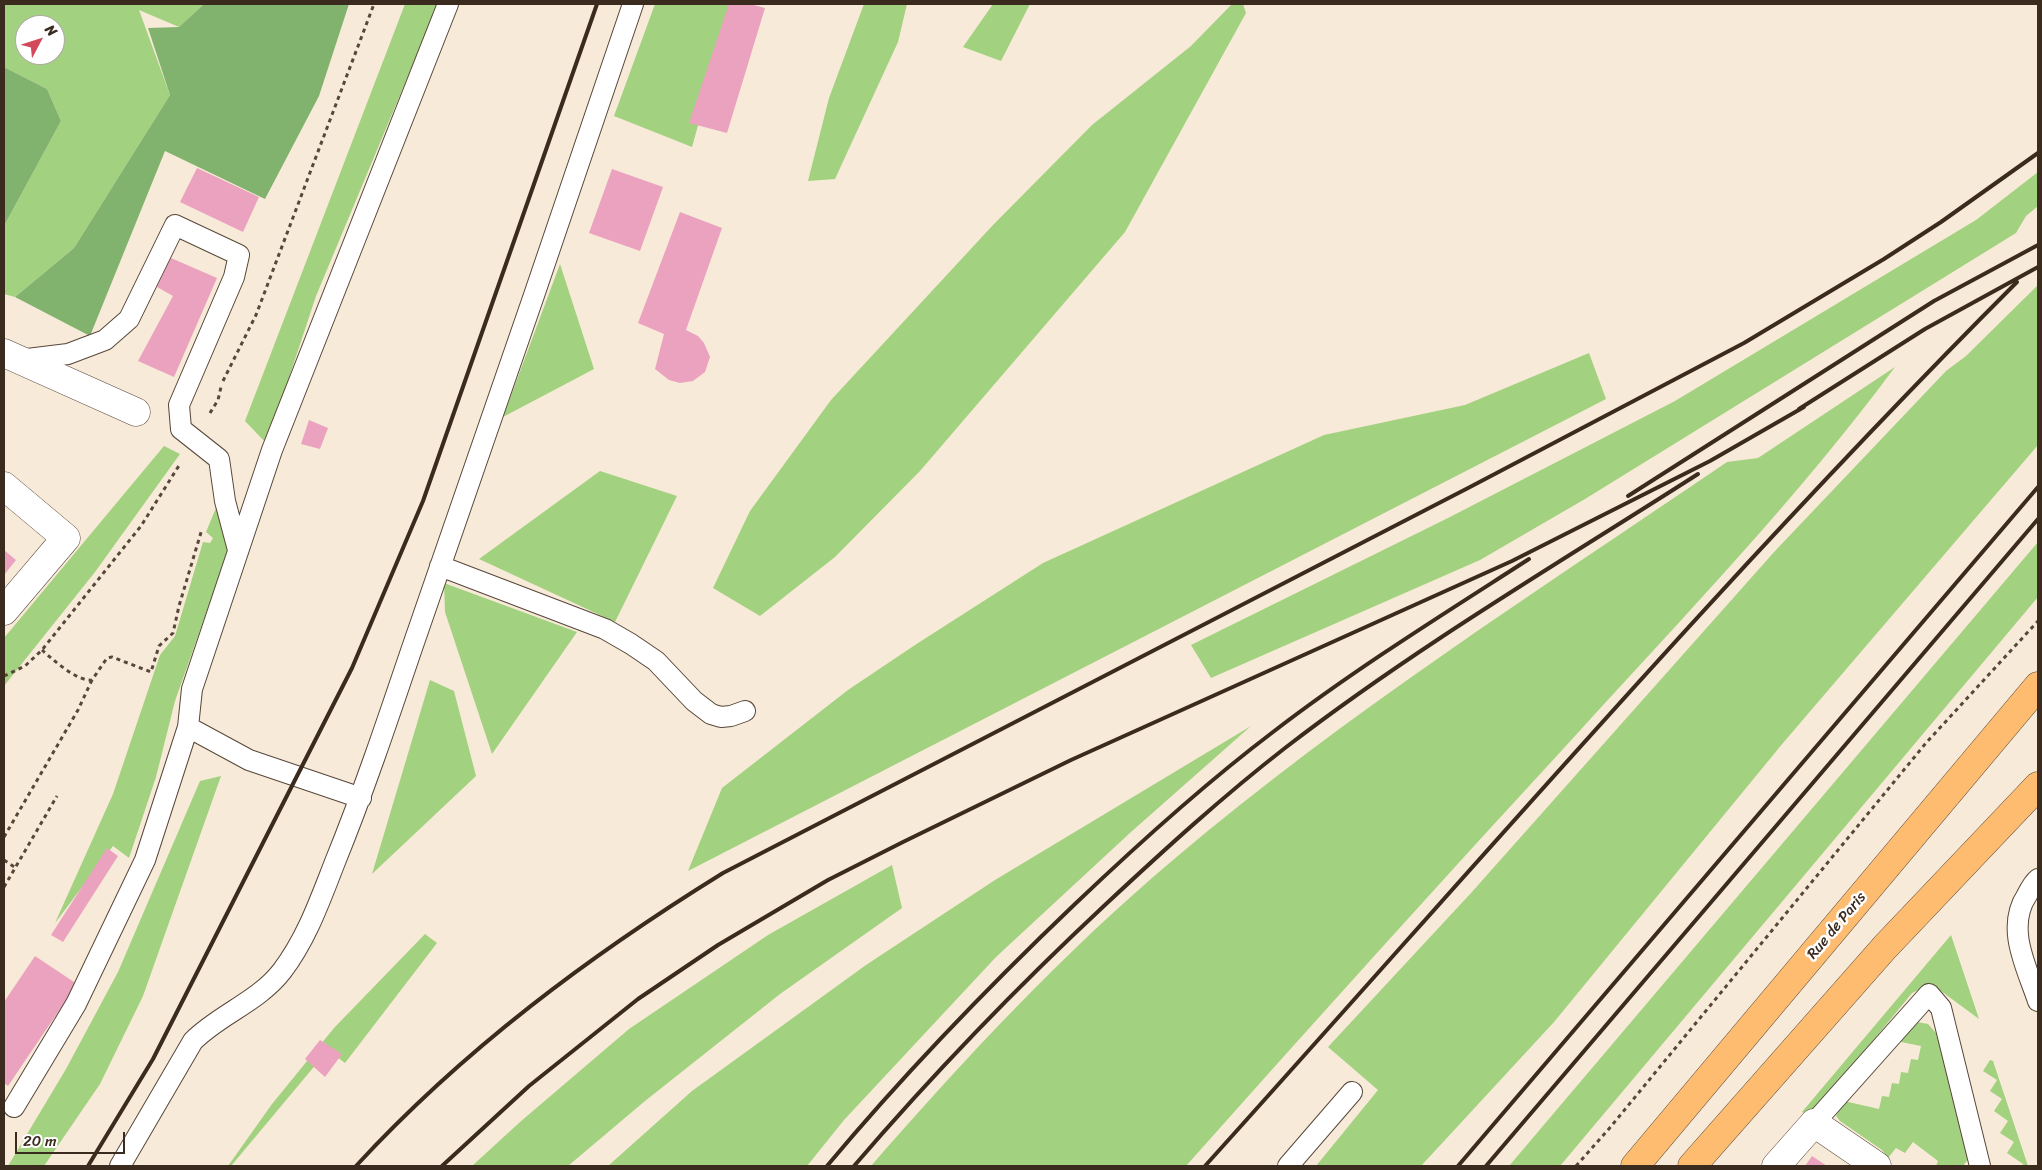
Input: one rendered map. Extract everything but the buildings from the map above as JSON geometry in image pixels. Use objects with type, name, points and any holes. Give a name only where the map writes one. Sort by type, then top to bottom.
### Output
[{"type":"main road","name":"Rue de Paris","points":[[1635,1166],[2038,686]]},
{"type":"main road","points":[[1692,1166],[1885,948],[2038,786]]},
{"type":"street","points":[[12,356],[136,412]]},
{"type":"street","points":[[4,486],[66,538],[4,611]]},
{"type":"street","points":[[1776,1166],[1814,1123],[1877,1166]]},
{"type":"lane","points":[[14,1107],[76,1004],[145,860],[188,727],[192,689],[272,450],[448,4]]},
{"type":"lane","points":[[120,1166],[193,1041],[205,1028],[256,997],[269,985],[282,971],[306,935],[360,798],[633,4]]},
{"type":"lane","points":[[12,356],[68,354],[105,340],[129,319],[174,225],[239,255],[234,277],[179,405],[182,429],[219,460],[225,501],[238,550]]},
{"type":"lane","points":[[440,566],[605,630],[631,644],[656,661],[694,701],[711,714],[721,717],[745,711]]},
{"type":"lane","points":[[188,727],[250,760],[360,798]]},
{"type":"lane","points":[[2038,879],[2024,899],[2017,923],[2020,948],[2038,1001]]},
{"type":"lane","points":[[1814,1123],[1929,994],[1941,1008],[1980,1166]]},
{"type":"lane","points":[[1288,1166],[1352,1092]]},
{"type":"path","points":[[4,838],[78,710],[92,680],[107,658],[112,657],[151,672],[159,646],[173,633],[199,535],[214,502],[223,489]]},
{"type":"path","points":[[1576,1166],[1608,1130],[1926,743],[2038,620]]},
{"type":"path","points":[[42,650],[78,676],[92,680]]},
{"type":"path","points":[[4,887],[57,796]]},
{"type":"path","points":[[4,860],[16,868]]},
{"type":"green space","points":[[4,4],[204,4],[179,27],[139,10],[170,95],[74,248],[15,297],[4,294],[4,226],[61,121],[47,89],[4,67]]},
{"type":"green space","points":[[204,4],[349,4],[319,96],[265,199],[165,151],[90,336],[15,297],[74,248],[170,95],[148,28],[179,27]]},
{"type":"green space","points":[[405,4],[438,4],[316,296],[267,444],[245,421]]},
{"type":"green space","points":[[655,4],[732,4],[692,147],[614,116]]},
{"type":"green space","points":[[864,4],[907,4],[898,42],[835,179],[808,181],[829,98]]},
{"type":"green space","points":[[993,4],[1030,4],[1001,61],[963,47]]},
{"type":"green space","points":[[1232,4],[1243,4],[1246,13],[1125,232],[920,471],[835,557],[760,616],[713,588],[750,511],[831,400],[993,225],[1092,125],[1191,46]]},
{"type":"green space","points":[[4,67],[47,89],[61,121],[4,226]]},
{"type":"green space","points":[[2038,172],[2038,206],[2026,216],[2016,233],[1585,499],[1480,560],[1211,678],[1191,645],[1448,518],[1675,401],[1976,220]]},
{"type":"green space","points":[[560,264],[594,369],[503,417]]},
{"type":"green space","points":[[2038,285],[2038,445],[1783,743],[1554,1022],[1421,1166],[1316,1166],[1378,1090],[1328,1047],[1471,893],[1775,551],[1946,371],[1966,356]]},
{"type":"green space","points":[[1589,353],[1606,399],[688,871],[722,788],[848,690],[1043,563],[1324,435],[1465,405]]},
{"type":"green space","points":[[1895,367],[1820,463],[1740,555],[1428,896],[1186,1166],[871,1166],[979,1046],[1054,969],[1132,895],[1239,806],[1306,754],[1444,654],[1727,462],[1758,458]]},
{"type":"green space","points":[[164,446],[180,454],[95,572],[4,686],[4,638]]},
{"type":"green space","points":[[600,471],[677,496],[615,622],[479,559]]},
{"type":"green space","points":[[218,503],[229,548],[175,701],[156,777],[129,858],[113,846],[55,923],[113,794],[160,655],[175,636],[203,542],[210,543],[213,538],[206,532]]},
{"type":"green space","points":[[2038,542],[2038,597],[1560,1166],[1509,1166]]},
{"type":"green space","points":[[444,583],[577,632],[492,754],[445,612]]},
{"type":"green space","points":[[430,680],[454,691],[476,776],[372,874]]},
{"type":"green space","points":[[1251,726],[1131,832],[996,957],[844,1120],[807,1166],[608,1166],[692,1091],[866,965],[995,880]]},
{"type":"green space","points":[[221,776],[143,996],[100,1084],[44,1166],[8,1166],[66,1069],[118,972],[200,781]]},
{"type":"green space","points":[[892,865],[902,908],[780,994],[645,1101],[568,1166],[472,1166],[520,1122],[629,1029],[768,935]]},
{"type":"green space","points":[[425,934],[437,943],[345,1063],[328,1050],[231,1166],[228,1166],[272,1104],[334,1028]]},
{"type":"green space","points":[[1951,935],[1979,1019],[1941,991],[1927,986],[1912,993],[1814,1113],[1809,1116],[1802,1112]]},
{"type":"green space","points":[[1917,1022],[1928,1024],[1936,1033],[1969,1151],[1969,1158],[1963,1166],[1936,1166],[1938,1161],[1913,1142],[1905,1153],[1896,1148],[1888,1158],[1882,1150],[1840,1121],[1836,1116],[1844,1101],[1879,1109],[1882,1096],[1889,1097],[1892,1083],[1899,1084],[1901,1072],[1908,1073],[1911,1059],[1918,1060],[1921,1046],[1896,1041]]},
{"type":"green space","points":[[1990,1060],[1993,1061],[2028,1166],[2022,1166],[2023,1164],[2007,1153],[2014,1142],[2000,1133],[2008,1121],[1994,1111],[2002,1099],[1990,1091],[1997,1080],[1983,1071]]},
{"type":"railway","points":[[88,1166],[153,1059],[352,668],[423,501],[597,4]]},
{"type":"railway","points":[[356,1166],[440,1083],[529,1007],[624,937],[723,873],[1470,487],[1744,343],[1884,259],[1941,222],[2038,153]]},
{"type":"railway","points":[[1628,496],[1934,301],[2038,245]]},
{"type":"railway","points":[[1799,409],[1925,329],[2038,267]]},
{"type":"railway","points":[[1205,1166],[1706,608],[1808,498],[2017,282]]},
{"type":"railway","points":[[442,1166],[529,1086],[638,999],[718,945],[828,880],[1071,760],[1512,561],[1710,461],[1804,407]]},
{"type":"railway","points":[[854,1166],[945,1065],[1040,967],[1172,844],[1285,748],[1385,675],[1437,640],[1698,474]]},
{"type":"railway","points":[[1458,1166],[2038,487]]},
{"type":"railway","points":[[1486,1166],[2038,519]]},
{"type":"railway","points":[[827,1166],[916,1065],[1010,967],[1147,837],[1196,794],[1247,752],[1335,686],[1529,559]]}]
